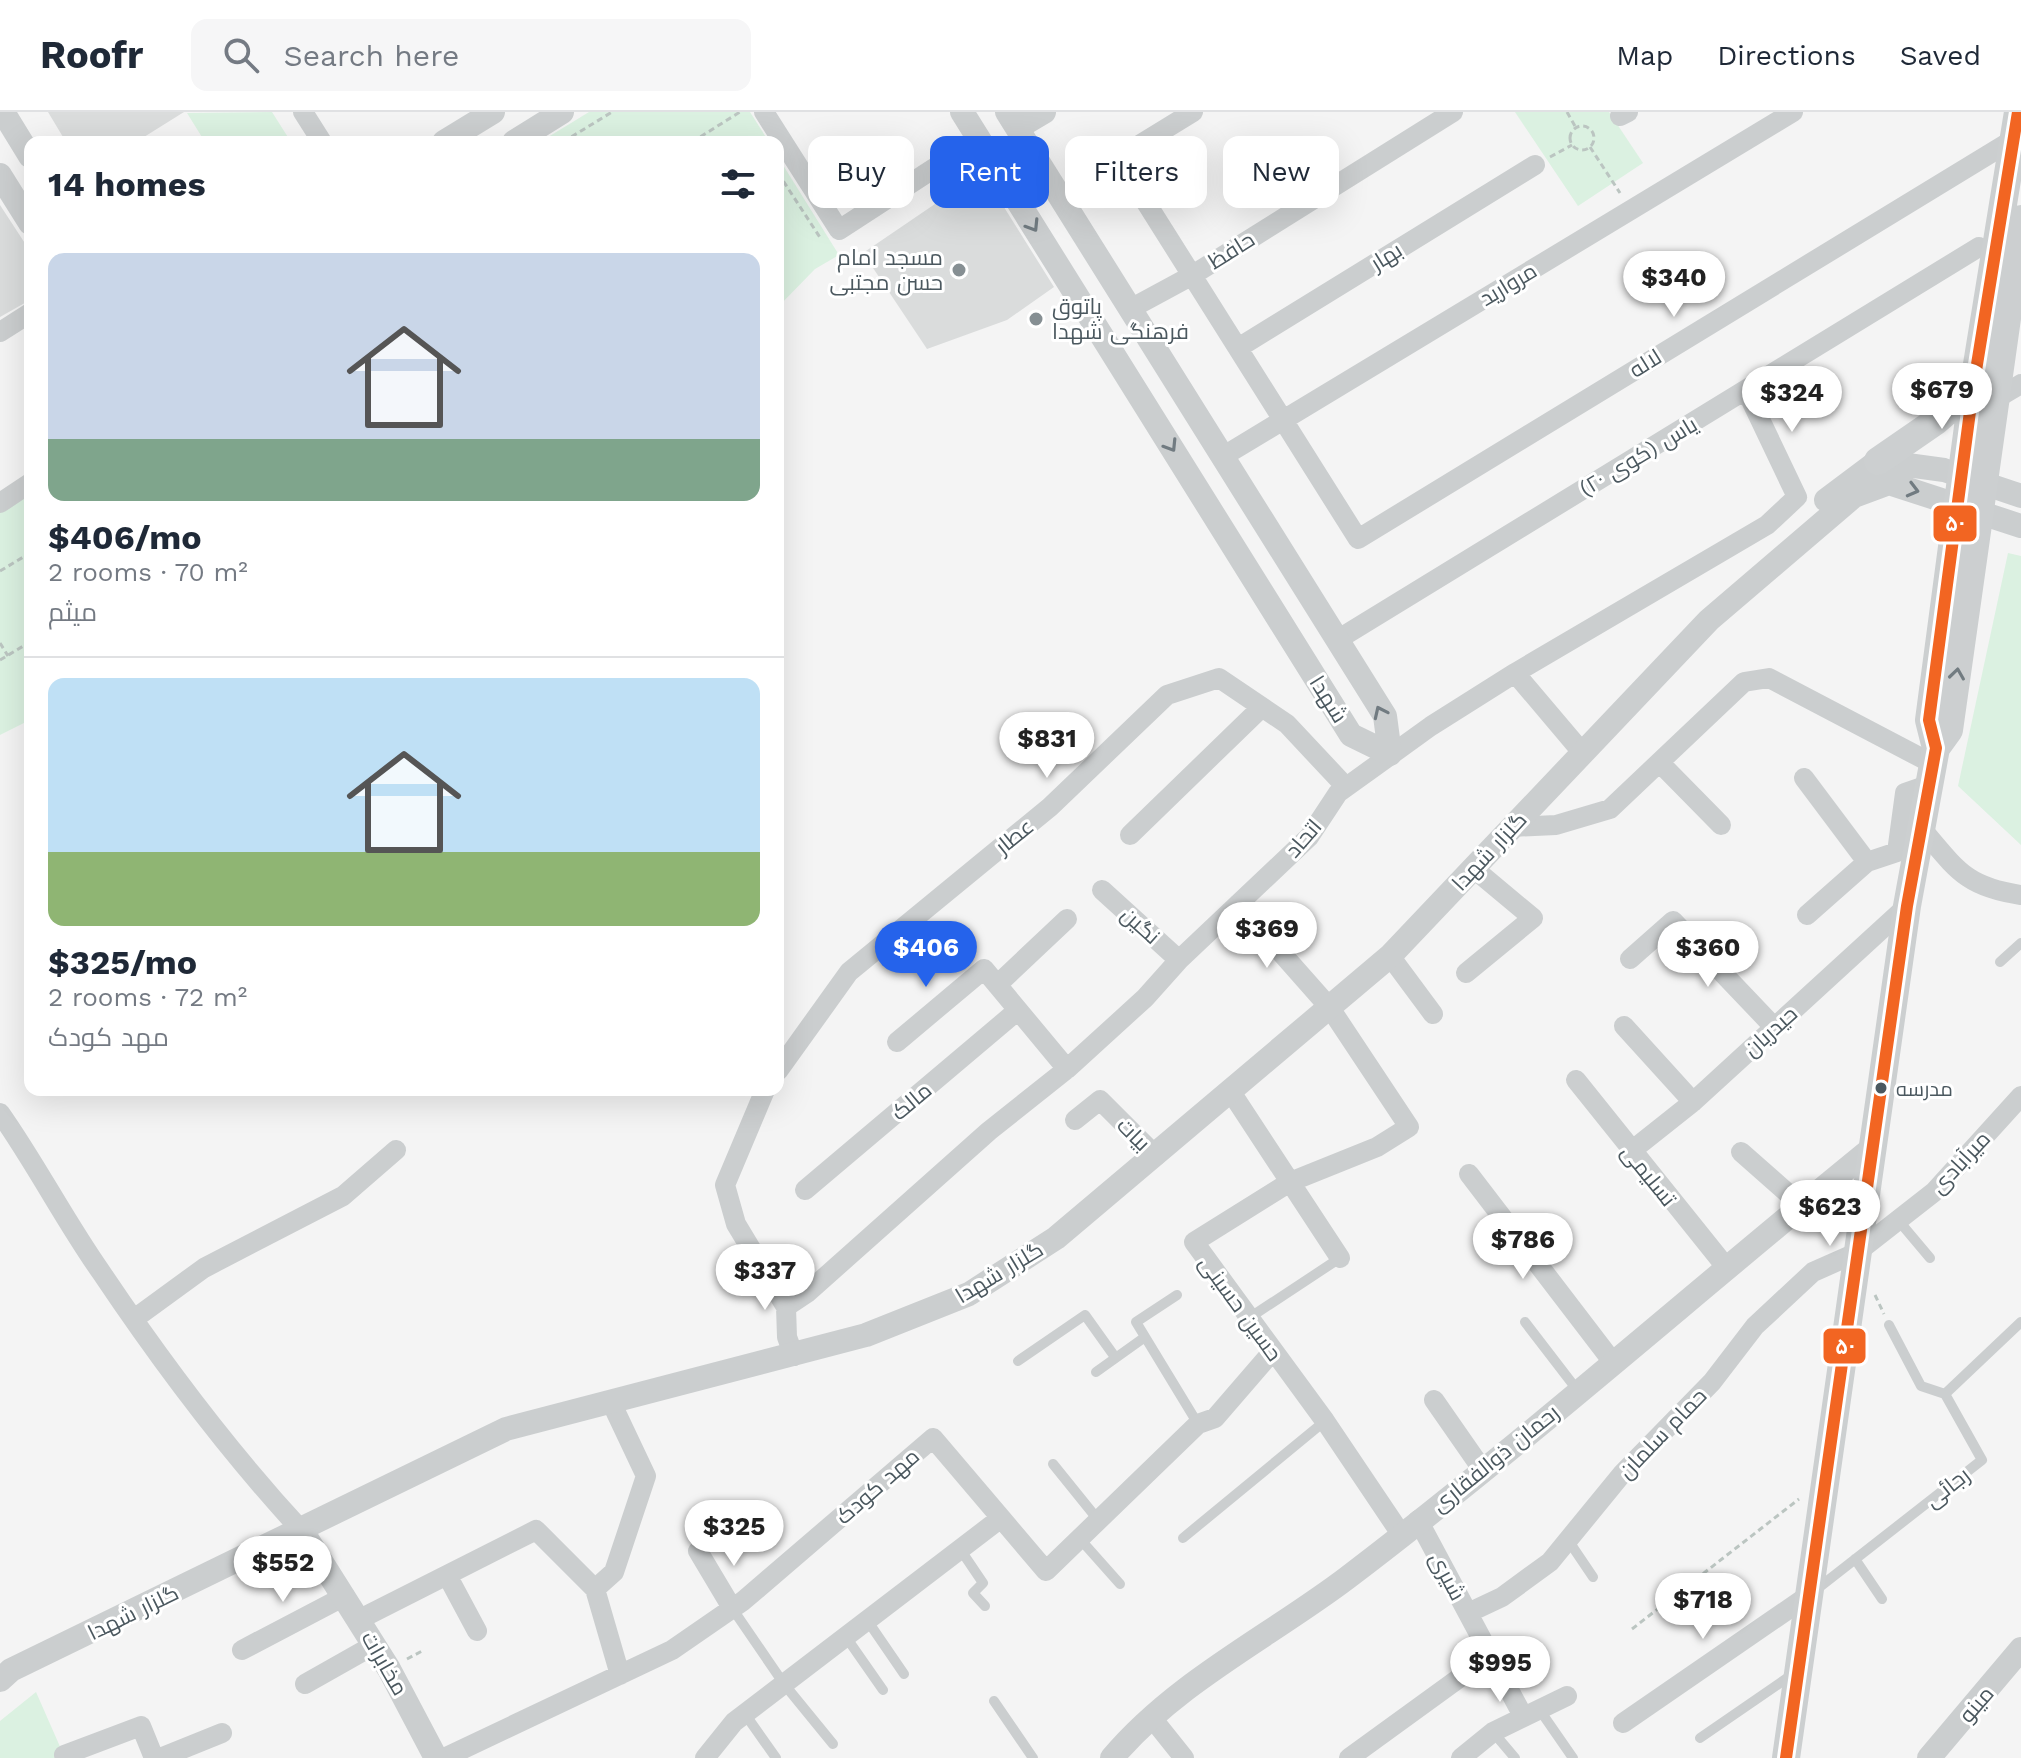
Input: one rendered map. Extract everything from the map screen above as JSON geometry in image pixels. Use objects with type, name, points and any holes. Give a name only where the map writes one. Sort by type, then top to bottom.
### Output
[{"type":"main road","points":[[1786,1758],[1907,906],[1933,766],[1929,720],[1974,479],[2016,126]]},
{"type":"main road","points":[[1878,461],[1936,421],[1984,395],[2021,219]]},
{"type":"street","points":[[3,112],[24,146]]},
{"type":"street","points":[[303,112],[318,136]]},
{"type":"street","points":[[454,136],[493,112]]},
{"type":"street","points":[[524,136],[562,112]]},
{"type":"street","points":[[764,112],[779,136]]},
{"type":"street","name":"شهدا","points":[[962,112],[977,136]]},
{"type":"street","points":[[1012,120],[1044,112]]},
{"type":"street","points":[[1193,112],[1118,158],[1284,419]]},
{"type":"street","name":"حافظ","points":[[1130,309],[1191,276],[1453,112]]},
{"type":"street","name":"مروارید","points":[[1222,457],[1793,112]]},
{"type":"street","name":"شهدا","points":[[1012,120],[1385,716],[1390,754]]},
{"type":"street","name":"لاله","points":[[1284,419],[1358,539],[2016,126]]},
{"type":"street","points":[[784,143],[839,230],[930,171]]},
{"type":"street","name":"بهار","points":[[1238,348],[1535,165]]},
{"type":"street","points":[[0,175],[24,213]]},
{"type":"street","name":"شهدا","points":[[1022,208],[1351,735],[1390,754]]},
{"type":"street","name":"یاس (کوی ۲۰)","points":[[1337,640],[1979,247]]},
{"type":"street","points":[[0,332],[24,317]]},
{"type":"street","points":[[1984,395],[2021,384]]},
{"type":"street","name":"اتحاد","points":[[786,1307],[807,1293],[1145,998],[1179,960],[1309,837],[1338,793],[1390,754],[1515,673],[1767,525],[1797,497],[1746,390]]},
{"type":"street","points":[[1798,541],[1810,517],[1827,499],[1878,461],[1900,461],[2019,493]]},
{"type":"street","points":[[1798,541],[1854,496],[1889,483],[2021,526]]},
{"type":"street","points":[[0,503],[24,487]]},
{"type":"street","name":"گلزار شهدا","points":[[0,1680],[11,1670],[302,1531],[506,1429],[794,1356],[866,1335],[969,1294],[1056,1238],[1390,956],[1581,751],[1709,620],[1798,541]]},
{"type":"street","points":[[1515,673],[1581,751]]},
{"type":"street","name":"عطار","points":[[784,1063],[849,972],[1050,807],[1167,695],[1219,678],[1287,724],[1346,787]]},
{"type":"street","points":[[1510,827],[1556,825],[1610,809],[1661,764],[1744,682],[1769,678],[1933,766],[1905,793],[1897,852],[1867,862],[1807,915]]},
{"type":"street","points":[[1130,835],[1262,707]]},
{"type":"street","points":[[1661,764],[1721,825]]},
{"type":"street","points":[[1804,778],[1867,862]]},
{"type":"street","points":[[1922,829],[1960,873],[1986,890],[2021,895]]},
{"type":"street","points":[[1466,973],[1533,918],[1473,868]]},
{"type":"street","name":"نگین","points":[[1102,890],[1179,960]]},
{"type":"street","points":[[1238,904],[1330,1008]]},
{"type":"street","name":"حیدریان","points":[[1630,1152],[1693,1102],[1907,906]]},
{"type":"street","points":[[897,1042],[1067,919]]},
{"type":"street","points":[[1630,959],[1673,921],[1774,1027]]},
{"type":"street","points":[[1390,956],[1433,1014]]},
{"type":"street","points":[[990,977],[1067,1069]]},
{"type":"street","name":"حسین حسینی","points":[[1330,1008],[1409,1127],[1377,1147],[1290,1182],[1194,1242],[1272,1352],[1410,1527]]},
{"type":"street","name":"مالک","points":[[805,1190],[1017,1011]]},
{"type":"street","points":[[1624,1026],[1693,1102]]},
{"type":"street","name":"تسلیمی","points":[[1576,1080],[1630,1152],[1726,1267]]},
{"type":"street","points":[[1231,1092],[1340,1258]]},
{"type":"street","points":[[762,1096],[725,1185],[736,1224],[786,1307],[787,1337],[794,1356]]},
{"type":"street","name":"میرآبادی","points":[[1856,1253],[1934,1192],[2021,1096]]},
{"type":"street","name":"بیات","points":[[1075,1120],[1100,1100],[1156,1156]]},
{"type":"street","points":[[0,1113],[134,1319],[249,1474],[302,1531]]},
{"type":"street","name":"رحمان ذوالفقاری","points":[[1112,1758],[1152,1718],[1223,1662],[1346,1579],[1871,1149]]},
{"type":"street","points":[[134,1319],[204,1268],[343,1196],[396,1150]]},
{"type":"street","points":[[1741,1152],[1801,1205]]},
{"type":"street","points":[[1469,1174],[1612,1361]]},
{"type":"street","name":"حمام سلمان","points":[[1468,1613],[1514,1588],[1550,1562],[1622,1474],[1712,1382],[1755,1326],[1813,1272],[1856,1253]]},
{"type":"street","name":"مهد کودک","points":[[444,1758],[672,1650],[732,1608],[933,1438],[1046,1571],[1198,1424],[1215,1418],[1272,1352]]},
{"type":"street","points":[[1434,1400],[1482,1469]]},
{"type":"street","points":[[595,1589],[614,1572],[646,1476],[611,1402]]},
{"type":"street","points":[[705,1758],[745,1714],[1001,1518]]},
{"type":"street","name":"شیری","points":[[1410,1527],[1531,1712]]},
{"type":"street","points":[[360,1619],[536,1530],[595,1589],[620,1675]]},
{"type":"street","name":"مخابرات","points":[[302,1531],[360,1619],[436,1758]]},
{"type":"street","points":[[698,1551],[732,1608]]},
{"type":"street","points":[[447,1575],[477,1631]]},
{"type":"street","points":[[1623,1723],[1809,1595]]},
{"type":"street","points":[[242,1650],[345,1596]]},
{"type":"street","points":[[305,1684],[374,1645]]},
{"type":"street","name":"مینو","points":[[1929,1758],[2021,1649]]},
{"type":"street","points":[[1349,1758],[1491,1655]]},
{"type":"street","points":[[1461,1758],[1493,1732],[1567,1696]]},
{"type":"street","points":[[1152,1718],[1184,1758]]},
{"type":"street","points":[[64,1755],[141,1726],[157,1758],[222,1733]]},
{"type":"lane","points":[[2000,962],[2021,943]]},
{"type":"lane","points":[[1898,1220],[1930,1258]]},
{"type":"lane","points":[[1249,1318],[1340,1258]]},
{"type":"lane","points":[[1177,1295],[1136,1322],[1198,1424]]},
{"type":"lane","points":[[1018,1361],[1085,1315],[1115,1357]]},
{"type":"lane","points":[[1525,1322],[1578,1391]]},
{"type":"lane","points":[[1889,1325],[1921,1386],[1945,1394],[2021,1322]]},
{"type":"lane","points":[[1096,1372],[1145,1337]]},
{"type":"lane","name":"رجائی","points":[[1809,1595],[1982,1460],[1945,1394]]},
{"type":"lane","points":[[1183,1538],[1325,1421]]},
{"type":"lane","points":[[1053,1464],[1099,1521]]},
{"type":"lane","points":[[1080,1539],[1120,1584]]},
{"type":"lane","points":[[1568,1540],[1593,1577]]},
{"type":"lane","points":[[960,1549],[983,1583],[973,1593],[985,1606]]},
{"type":"lane","points":[[1855,1559],[1882,1599]]},
{"type":"lane","points":[[732,1608],[784,1684],[833,1744]]},
{"type":"lane","points":[[867,1620],[904,1674]]},
{"type":"lane","points":[[846,1637],[883,1690]]},
{"type":"lane","points":[[1700,1738],[1798,1671]]},
{"type":"lane","points":[[994,1701],[1033,1758]]},
{"type":"lane","points":[[1531,1712],[1573,1758]]},
{"type":"lane","points":[[745,1714],[776,1758]]},
{"type":"lane","points":[[1493,1732],[1515,1758]]},
{"type":"path","points":[[573,136],[612,112]]},
{"type":"path","points":[[702,136],[740,112]]},
{"type":"path","points":[[1567,112],[1576,127]]},
{"type":"path","points":[[1590,147],[1579,150],[1572,145],[1570,133],[1584,125],[1593,132],[1590,147],[1631,210]]},
{"type":"path","points":[[1535,165],[1572,145]]},
{"type":"path","points":[[0,571],[24,556]]},
{"type":"path","points":[[0,643],[8,656]]},
{"type":"path","points":[[0,660],[24,646]]},
{"type":"path","points":[[1632,1629],[1825,1479]]},
{"type":"green space","points":[[272,112],[287,136],[201,136],[187,113]]},
{"type":"green space","points":[[589,112],[750,112],[765,136],[550,136]]},
{"type":"green space","points":[[1515,112],[1609,112],[1643,163],[1578,206]]},
{"type":"green space","points":[[784,167],[808,208],[839,255],[815,269],[784,301]]},
{"type":"green space","points":[[24,493],[24,723],[0,735],[0,509]]},
{"type":"green space","points":[[2008,553],[2021,556],[2021,845],[1958,786]]},
{"type":"green space","points":[[36,1692],[65,1758],[0,1758],[0,1721]]},
{"type":"building","points":[[48,112],[184,112],[146,136],[62,136]]},
{"type":"building","points":[[0,205],[24,242],[24,303],[0,317]]},
{"type":"building","name":"مسجد امام حسن مجتبی","points":[[930,207],[1005,208],[1054,287],[1007,320],[927,349],[863,253]]},
{"type":"transit line","name":"۵۰","points":[[1786,1758],[1907,906],[1936,748],[1929,720],[1973,389],[2018,112]]},
{"type":"place","name":"مسجد امام حسن مجتبی","points":[[959,270]]},
{"type":"place","name":"پاتوق فرهنگی شهدا","points":[[1036,319]]},
{"type":"place","name":"مدرسه","points":[[1881,1088]]}]
